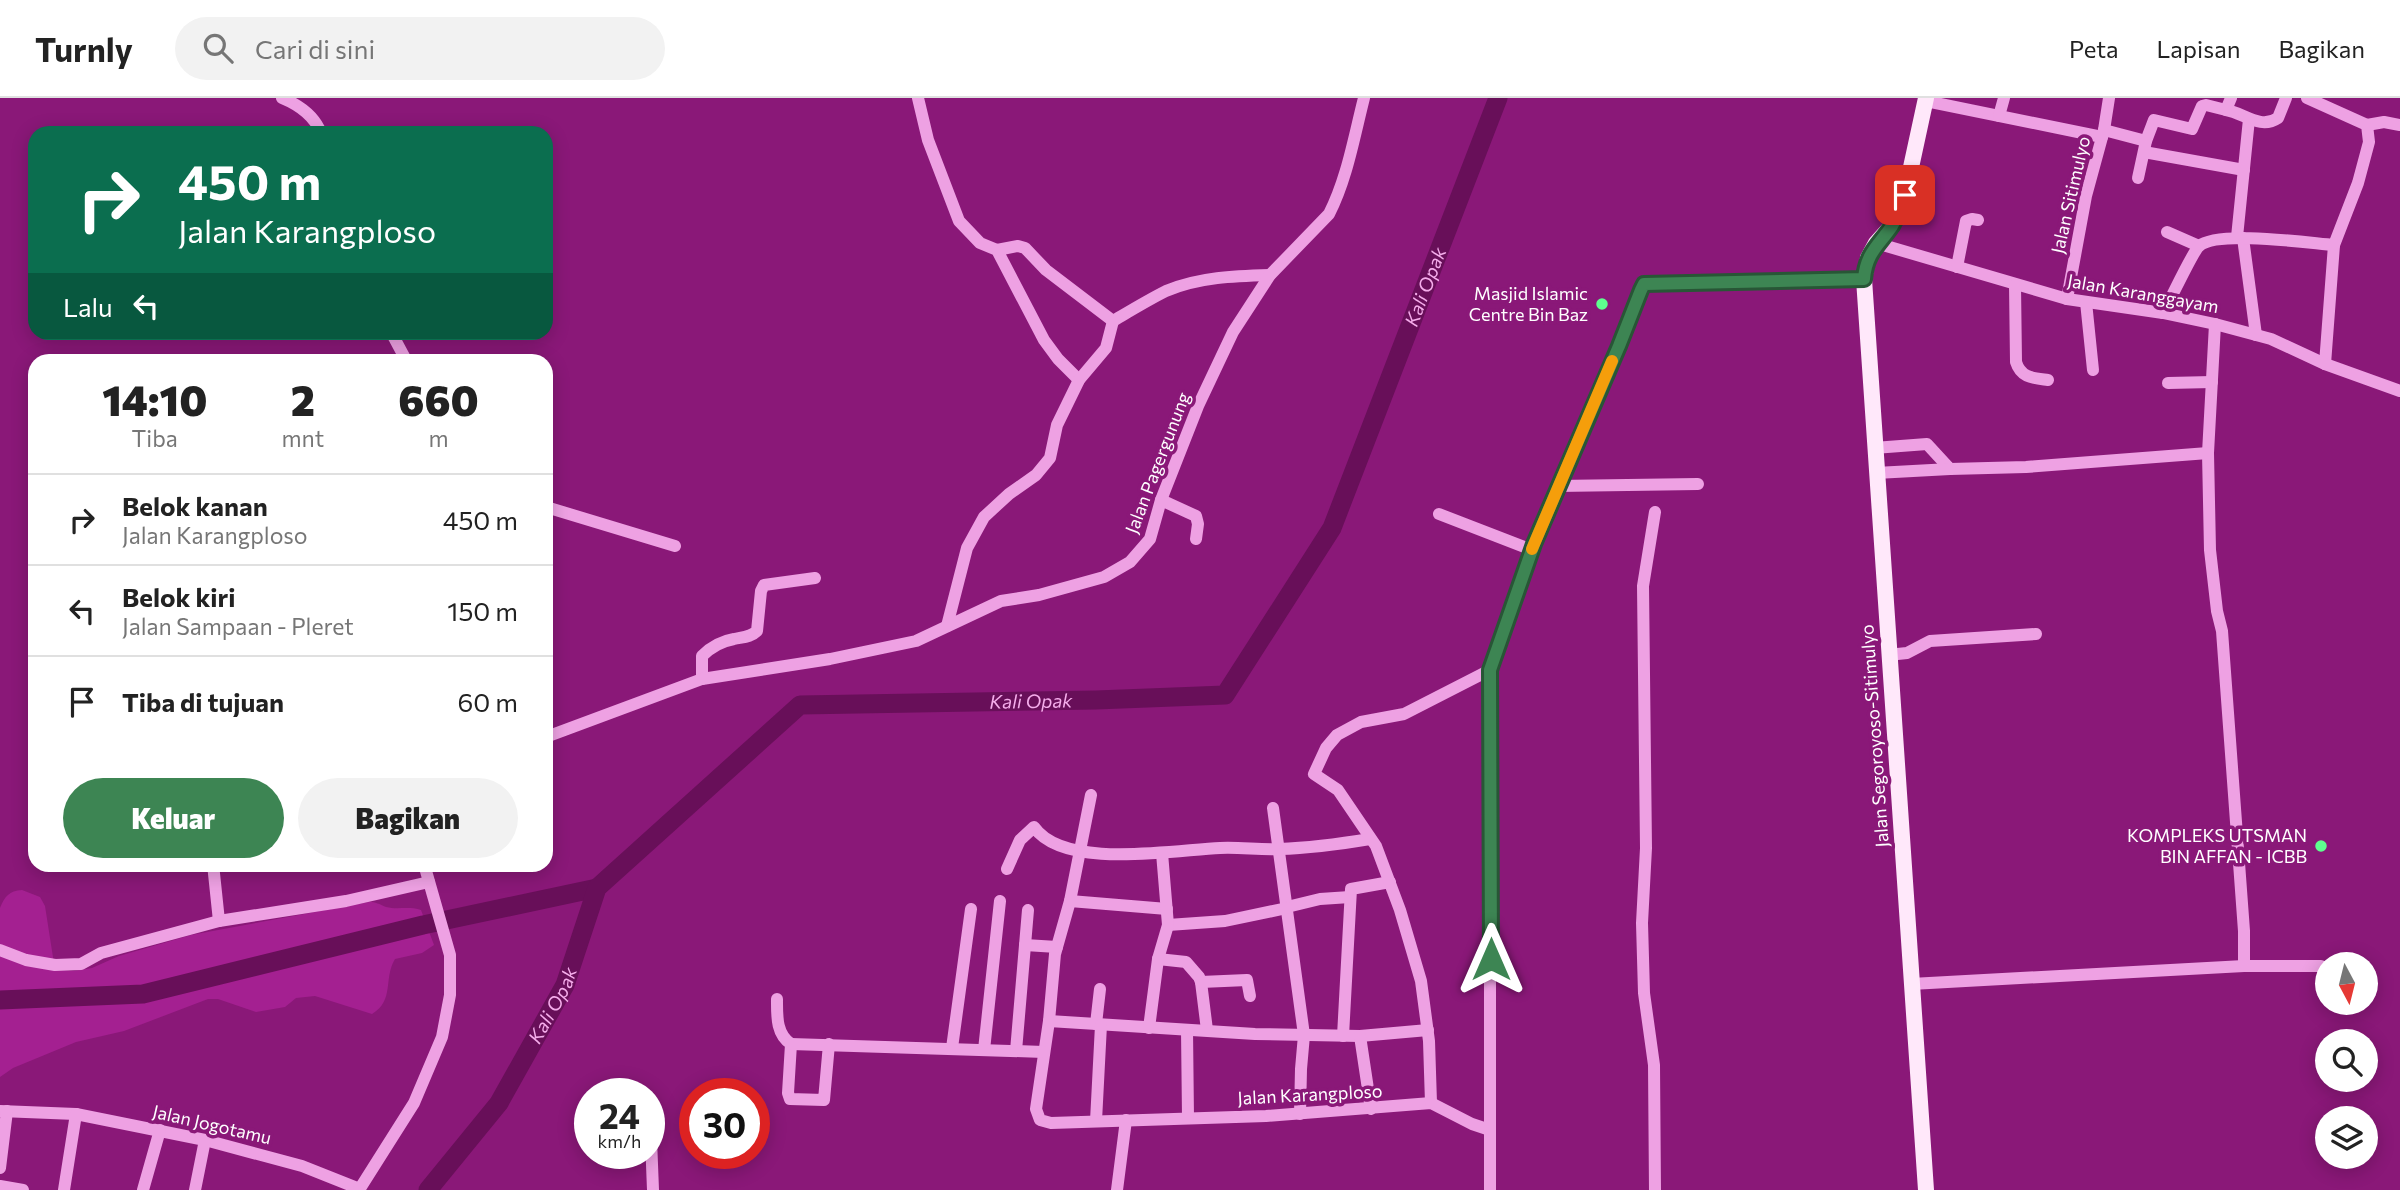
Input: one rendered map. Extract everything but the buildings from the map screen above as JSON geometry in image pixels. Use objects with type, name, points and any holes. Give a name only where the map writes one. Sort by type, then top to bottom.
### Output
[{"type":"main road","points":[[1864,279],[1865,267],[1876,243],[1894,223],[1905,195],[1926,99]]},
{"type":"main road","name":"Jalan Segoroyoso-Sitimulyo","points":[[1864,279],[1926,1190]]},
{"type":"street","points":[[282,98],[296,104],[318,126]]},
{"type":"street","points":[[918,98],[928,139],[959,221],[980,243],[997,250],[1018,246],[1025,248],[1046,270],[1113,321]]},
{"type":"street","name":"Jalan Pagergunung","points":[[553,734],[702,679],[830,659],[916,641],[1001,601],[1039,595],[1104,577],[1130,562],[1150,539],[1161,500],[1198,406],[1233,332],[1270,275],[1329,214],[1338,195],[1364,98]]},
{"type":"street","points":[[1976,113],[1981,98]]},
{"type":"street","points":[[1999,116],[2004,98]]},
{"type":"street","name":"Jalan Sitimulyo","points":[[2067,299],[2086,196],[2103,133],[2109,98]]},
{"type":"street","points":[[2138,178],[2154,120],[2192,129],[2202,106],[2229,104],[2249,120],[2273,121],[2278,118],[2287,98]]},
{"type":"street","points":[[2307,98],[2367,125],[2384,122],[2400,125]]},
{"type":"street","points":[[1926,99],[1976,113],[2103,133],[2145,147],[2244,170]]},
{"type":"street","points":[[2249,120],[2240,238],[2256,335]]},
{"type":"street","points":[[2325,364],[2334,245],[2358,183],[2369,142],[2367,125]]},
{"type":"street","points":[[1957,267],[1966,221],[1978,220]]},
{"type":"street","points":[[2167,232],[2199,246]]},
{"type":"street","points":[[2163,313],[2199,246],[2211,241],[2240,238],[2334,245]]},
{"type":"street","name":"Jalan Karanggayam","points":[[1876,243],[2067,299],[2163,313],[2271,339],[2325,364],[2400,391]]},
{"type":"street","points":[[997,250],[1044,340],[1079,380]]},
{"type":"street","points":[[947,626],[967,548],[984,517],[1009,494],[1036,475],[1050,458],[1057,425],[1079,380],[1106,348],[1113,321],[1168,290],[1202,280],[1270,275]]},
{"type":"street","points":[[1490,1190],[1490,670],[1557,486],[1644,284],[1864,279]]},
{"type":"street","points":[[2015,285],[2015,362],[2018,369],[2028,377],[2048,380]]},
{"type":"street","points":[[2086,302],[2093,370]]},
{"type":"street","points":[[2216,324],[2208,453],[2210,550],[2222,631],[2244,931],[2244,966]]},
{"type":"street","points":[[2168,383],[2212,382]]},
{"type":"street","points":[[1874,447],[1927,444],[1950,469]]},
{"type":"street","points":[[1876,473],[2026,467],[2208,453]]},
{"type":"street","points":[[1557,486],[1698,484]]},
{"type":"street","points":[[1161,500],[1196,516],[1199,524],[1196,539]]},
{"type":"street","points":[[553,509],[675,546]]},
{"type":"street","points":[[1655,1190],[1654,1065],[1644,993],[1642,923],[1646,848],[1643,586],[1656,512]]},
{"type":"street","points":[[1439,514],[1532,550]]},
{"type":"street","points":[[702,679],[702,656],[710,648],[730,639],[754,635],[757,631],[764,585],[815,578]]},
{"type":"street","points":[[1888,655],[1908,653],[1930,641],[2036,634]]},
{"type":"street","points":[[1490,670],[1404,714],[1361,722],[1337,735],[1326,748],[1314,774],[1338,790],[1376,846],[1390,882],[1421,981],[1428,1030],[1431,1103],[1490,1130]]},
{"type":"street","points":[[777,999],[779,1031],[791,1044],[1044,1052],[1057,947],[1070,901],[1091,795]]},
{"type":"street","points":[[1273,808],[1304,1035],[1300,1114]]},
{"type":"street","points":[[1007,869],[1020,840],[1034,827],[1045,838],[1080,850],[1114,855],[1223,848],[1277,850],[1370,839]]},
{"type":"street","points":[[1149,1028],[1157,959],[1167,925],[1162,853]]},
{"type":"street","points":[[214,872],[219,921]]},
{"type":"street","points":[[360,1189],[414,1103],[442,1037],[450,995],[450,955],[426,872]]},
{"type":"street","points":[[0,950],[26,960],[55,965],[81,964],[101,953],[219,921],[346,901],[429,882]]},
{"type":"street","points":[[1343,1036],[1351,889],[1390,882]]},
{"type":"street","points":[[1167,925],[1225,921],[1320,899],[1350,897]]},
{"type":"street","points":[[984,1050],[1000,901]]},
{"type":"street","points":[[1070,901],[1167,909]]},
{"type":"street","points":[[952,1048],[971,909]]},
{"type":"street","points":[[1016,1051],[1028,910]]},
{"type":"street","points":[[1025,945],[1057,947]]},
{"type":"street","points":[[1157,959],[1186,962],[1201,982],[1207,1030]]},
{"type":"street","points":[[1911,985],[2244,966],[2315,967]]},
{"type":"street","points":[[1201,982],[1247,980],[1250,996]]},
{"type":"street","points":[[1096,1121],[1100,989]]},
{"type":"street","points":[[1049,1021],[1255,1034],[1360,1036],[1428,1030]]},
{"type":"street","points":[[1187,1030],[1188,1118]]},
{"type":"street","points":[[1360,1036],[1371,1109]]},
{"type":"street","points":[[791,1044],[788,1096],[792,1100],[820,1101],[824,1100],[826,1091],[829,1044]]},
{"type":"street","name":"Jalan Karangploso","points":[[1044,1052],[1036,1109],[1040,1120],[1051,1123],[1300,1114],[1431,1103]]},
{"type":"street","points":[[0,1168],[4,1111]]},
{"type":"street","name":"Jalan Jogotamu","points":[[4,1111],[76,1114],[160,1130],[302,1166],[360,1189]]},
{"type":"street","points":[[64,1190],[76,1114]]},
{"type":"street","points":[[1117,1190],[1126,1120]]},
{"type":"street","points":[[143,1190],[160,1130]]},
{"type":"street","points":[[195,1190],[205,1140]]},
{"type":"street","points":[[652,1169],[653,1190]]},
{"type":"shaded area","points":[[22,890],[40,897],[45,906],[55,970],[92,968],[119,956],[191,935],[369,902],[390,908],[421,910],[434,945],[422,953],[395,959],[384,1002],[372,1014],[315,996],[296,998],[285,1007],[256,1012],[218,999],[208,999],[124,1031],[76,1042],[13,1068],[0,1077],[0,908],[8,895]]},
{"type":"waterway","name":"Kali Opak","points":[[428,1190],[499,1103],[565,985],[597,888],[800,705],[1225,695],[1332,528],[1498,98]]},
{"type":"waterway","points":[[0,1000],[143,994],[423,925],[597,888]]},
{"type":"slow traffic","points":[[1532,549],[1612,361]]},
{"type":"place","name":"Masjid Islamic Centre Bin Baz","points":[[1602,304]]},
{"type":"place","name":"KOMPLEKS UTSMAN BIN AFFAN - ICBB","points":[[2321,846]]},
{"type":"route","points":[[1491,959],[1490,670],[1557,486],[1644,284],[1864,279],[1868,258],[1876,243],[1894,223],[1905,195]]}]
